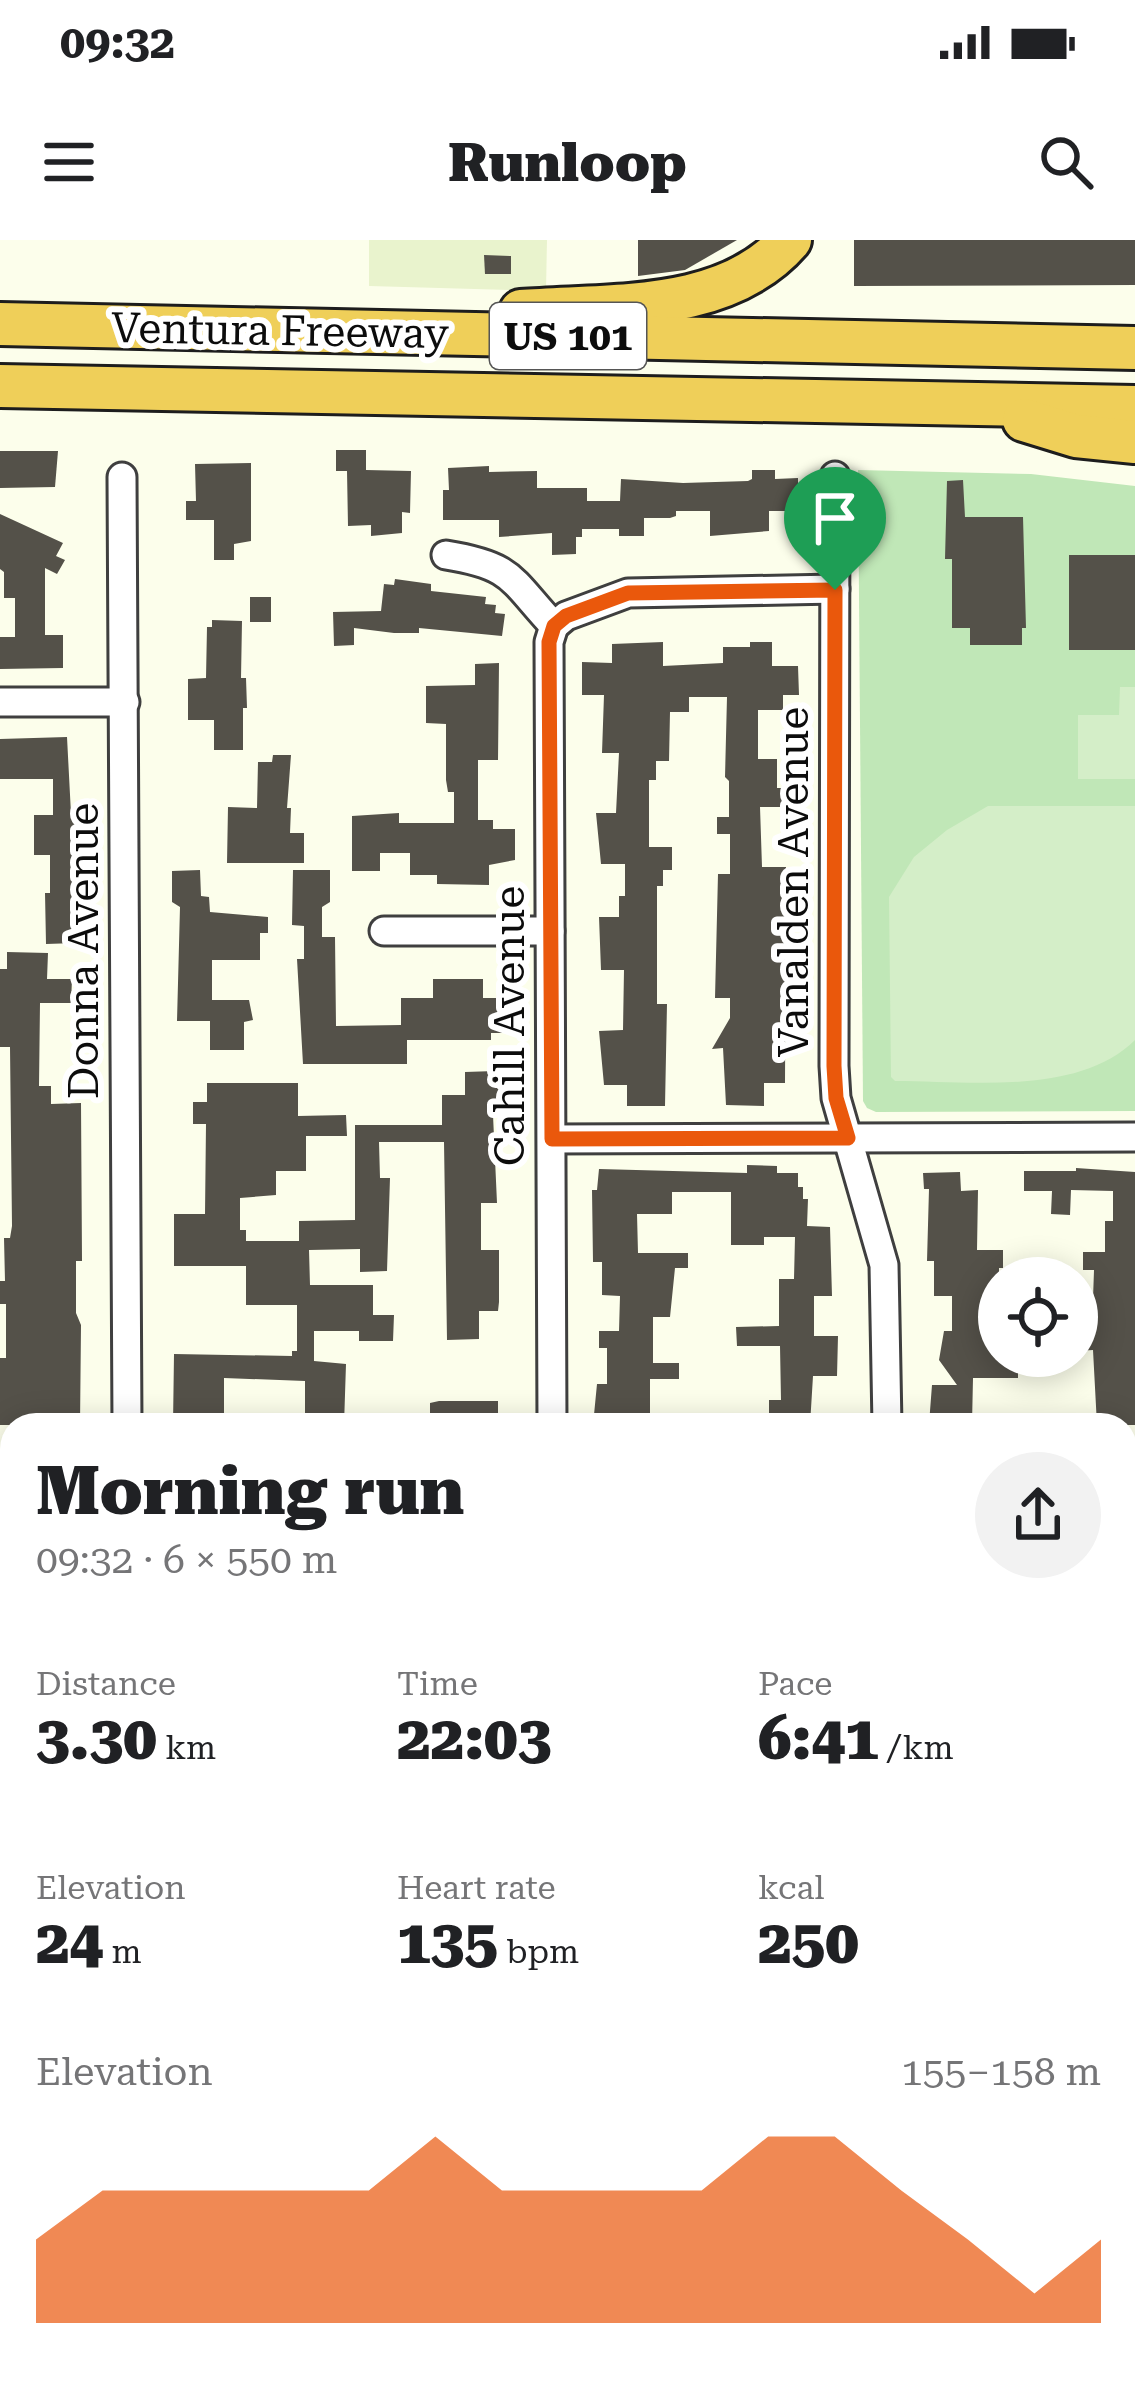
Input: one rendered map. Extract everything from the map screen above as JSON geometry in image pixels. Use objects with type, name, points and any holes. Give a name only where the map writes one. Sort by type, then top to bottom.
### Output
[{"type":"highway","points":[[303,330],[693,295],[754,273],[790,240]]},
{"type":"highway","name":"Ventura Freeway","points":[[0,324],[1135,348]]},
{"type":"highway","name":"Ventura Freeway","points":[[0,386],[1135,407]]},
{"type":"highway","points":[[977,405],[1076,436],[1135,442]]},
{"type":"street","name":"Vanalden Avenue","points":[[836,476],[834,1066],[836,1098],[884,1265],[887,1413]]},
{"type":"street","name":"Donna Avenue","points":[[122,477],[127,1413]]},
{"type":"street","points":[[446,555],[491,562],[514,580],[554,626],[566,616],[628,593],[835,590]]},
{"type":"street","name":"Cahill Avenue","points":[[552,1413],[549,642],[554,626]]},
{"type":"street","points":[[0,702],[125,702]]},
{"type":"street","points":[[384,932],[550,932]]},
{"type":"street","points":[[552,1139],[1135,1137]]},
{"type":"green space","points":[[369,240],[547,240],[546,291],[369,286]]},
{"type":"green space","points":[[858,470],[1031,474],[1135,486],[1135,1111],[876,1112],[863,1101]]},
{"type":"green space","points":[[1120,687],[1135,687],[1135,779],[1078,779],[1078,715],[1119,715]]},
{"type":"green space","points":[[988,806],[1135,806],[1135,1040],[1112,1058],[1054,1078],[989,1083],[895,1081],[891,1077],[889,897],[914,857]]},
{"type":"building","points":[[638,240],[737,240],[685,270],[638,276]]},
{"type":"building","points":[[854,240],[1135,240],[1135,285],[854,286]]},
{"type":"building","points":[[484,255],[511,256],[511,274],[485,274]]},
{"type":"building","points":[[336,450],[366,450],[366,470],[411,471],[410,513],[402,512],[402,533],[371,536],[371,525],[348,526],[347,471],[336,471]]},
{"type":"building","points":[[0,451],[58,451],[55,487],[0,488]]},
{"type":"building","points":[[251,463],[251,541],[234,544],[234,560],[214,560],[214,520],[186,520],[186,501],[196,501],[195,464]]},
{"type":"building","points":[[489,466],[489,472],[537,471],[537,488],[587,488],[587,501],[620,501],[621,479],[748,481],[752,470],[775,470],[775,479],[798,478],[798,511],[769,511],[769,531],[710,536],[710,511],[676,511],[670,518],[644,518],[644,536],[619,536],[619,529],[582,529],[582,537],[576,537],[576,554],[552,555],[552,533],[499,537],[499,520],[443,520],[448,468]]},
{"type":"building","points":[[963,480],[965,517],[1023,517],[1026,628],[1022,628],[1022,645],[970,645],[970,628],[952,628],[952,559],[945,559],[947,481]]},
{"type":"building","points":[[0,514],[63,543],[56,556],[65,560],[57,574],[45,568],[45,635],[63,635],[63,668],[0,669],[0,637],[15,637],[15,598],[4,598]]},
{"type":"building","points":[[1069,555],[1135,555],[1135,650],[1069,650]]},
{"type":"building","points":[[395,579],[431,584],[431,591],[486,597],[485,604],[496,605],[495,613],[505,614],[502,636],[354,628],[354,645],[334,646],[333,612],[381,611],[384,584],[394,585]]},
{"type":"building","points":[[250,597],[271,597],[271,622],[250,622]]},
{"type":"building","points":[[212,620],[242,621],[241,678],[246,678],[247,708],[243,708],[243,750],[214,750],[214,720],[188,720],[188,679],[206,678],[207,627],[212,627]]},
{"type":"building","points":[[663,642],[663,666],[723,663],[723,647],[772,642],[772,666],[798,666],[799,695],[783,695],[783,710],[758,710],[758,759],[777,759],[777,788],[784,788],[784,807],[760,807],[762,867],[786,867],[785,1083],[764,1083],[764,1106],[726,1105],[723,1048],[712,1049],[730,1018],[730,998],[715,998],[718,874],[730,874],[730,834],[717,834],[717,817],[729,817],[727,697],[689,697],[689,712],[670,712],[669,761],[656,761],[656,780],[649,780],[649,847],[672,847],[672,870],[663,870],[663,886],[657,886],[657,1004],[667,1004],[665,1106],[627,1106],[627,1085],[604,1085],[599,1031],[623,1030],[624,970],[601,970],[599,917],[619,917],[625,864],[601,864],[596,813],[616,813],[619,753],[602,753],[604,695],[582,695],[582,662],[612,663],[612,644]]},
{"type":"building","points":[[499,663],[498,760],[478,760],[478,820],[493,820],[493,829],[515,829],[515,860],[489,865],[489,885],[437,884],[437,875],[410,875],[410,853],[380,853],[380,871],[352,871],[352,816],[399,813],[399,823],[454,823],[454,792],[448,792],[446,780],[446,724],[426,723],[426,686],[475,685],[475,664]]},
{"type":"building","points":[[67,737],[71,814],[77,814],[77,830],[81,830],[81,918],[76,918],[76,943],[46,944],[50,855],[34,855],[34,815],[53,815],[53,779],[0,779],[0,739]]},
{"type":"building","points":[[273,755],[291,755],[290,833],[304,833],[304,863],[227,863],[228,807],[257,808],[258,762],[272,762]]},
{"type":"building","points":[[200,870],[201,896],[209,897],[210,912],[268,917],[268,933],[260,933],[260,960],[212,960],[212,1000],[249,1000],[253,1020],[244,1022],[244,1050],[210,1050],[210,1021],[177,1021],[180,907],[172,902],[172,871]]},
{"type":"building","points":[[293,870],[330,870],[330,902],[322,907],[322,937],[335,937],[336,1026],[401,1025],[401,998],[433,998],[433,979],[483,979],[483,998],[514,998],[514,1033],[491,1033],[491,1040],[407,1040],[407,1064],[303,1064],[297,959],[304,959],[304,926],[292,925]]},
{"type":"building","points":[[7,952],[48,953],[47,979],[72,979],[71,1003],[40,1003],[39,1086],[51,1086],[51,1104],[81,1103],[82,1261],[76,1261],[80,1413],[0,1413],[6,1304],[0,1304],[0,1281],[5,1281],[4,1238],[10,1238],[12,1226],[10,1047],[0,1047],[0,969],[7,969]]},
{"type":"building","points":[[495,1071],[495,1080],[500,1080],[500,1109],[493,1115],[497,1203],[481,1203],[481,1250],[499,1250],[499,1302],[498,1311],[479,1311],[479,1339],[447,1340],[444,1142],[379,1142],[380,1178],[390,1178],[387,1271],[360,1272],[360,1249],[309,1250],[310,1285],[373,1285],[373,1315],[394,1315],[393,1341],[359,1341],[359,1331],[314,1331],[314,1361],[346,1364],[344,1413],[305,1413],[305,1381],[224,1378],[224,1413],[173,1413],[174,1354],[292,1356],[297,1351],[297,1305],[246,1305],[246,1266],[174,1266],[174,1214],[205,1214],[206,1124],[193,1124],[193,1102],[207,1102],[207,1083],[298,1083],[298,1116],[346,1115],[347,1136],[306,1136],[306,1171],[276,1171],[276,1195],[240,1198],[240,1230],[246,1230],[246,1241],[299,1241],[299,1221],[355,1220],[355,1125],[442,1125],[442,1095],[465,1095],[465,1072]]},
{"type":"building","points":[[747,1165],[777,1166],[777,1173],[798,1173],[798,1187],[803,1187],[803,1199],[808,1199],[807,1226],[830,1227],[832,1296],[814,1296],[814,1336],[838,1336],[837,1376],[813,1376],[811,1413],[769,1413],[769,1400],[781,1400],[780,1346],[737,1346],[736,1327],[779,1326],[779,1279],[794,1279],[795,1237],[764,1237],[764,1245],[731,1245],[731,1192],[672,1192],[672,1214],[637,1214],[638,1253],[688,1253],[688,1268],[675,1268],[670,1317],[653,1317],[653,1363],[679,1363],[679,1379],[650,1379],[650,1413],[594,1413],[597,1384],[607,1384],[607,1348],[599,1348],[599,1331],[619,1331],[620,1296],[602,1295],[602,1262],[593,1262],[592,1190],[597,1190],[599,1169],[747,1173]]},
{"type":"building","points":[[1024,1171],[1135,1172],[1135,1413],[1096,1413],[1098,1257],[1083,1257],[1083,1252],[1105,1252],[1105,1221],[1113,1221],[1113,1191],[1071,1190],[1070,1215],[1051,1214],[1052,1191],[1024,1191]]},
{"type":"building","points":[[960,1172],[961,1191],[978,1190],[977,1250],[1003,1250],[1003,1257],[978,1257],[978,1377],[1018,1378],[973,1378],[972,1413],[930,1413],[932,1385],[957,1385],[939,1360],[944,1331],[952,1331],[952,1296],[934,1296],[934,1261],[927,1261],[929,1189],[924,1189],[923,1173]]},
{"type":"building","points":[[498,1401],[498,1413],[430,1413],[430,1403]]},
{"type":"route","points":[[835,590],[834,1066],[836,1098],[848,1138],[552,1139],[549,642],[554,626],[566,616],[628,593],[835,590]]}]
